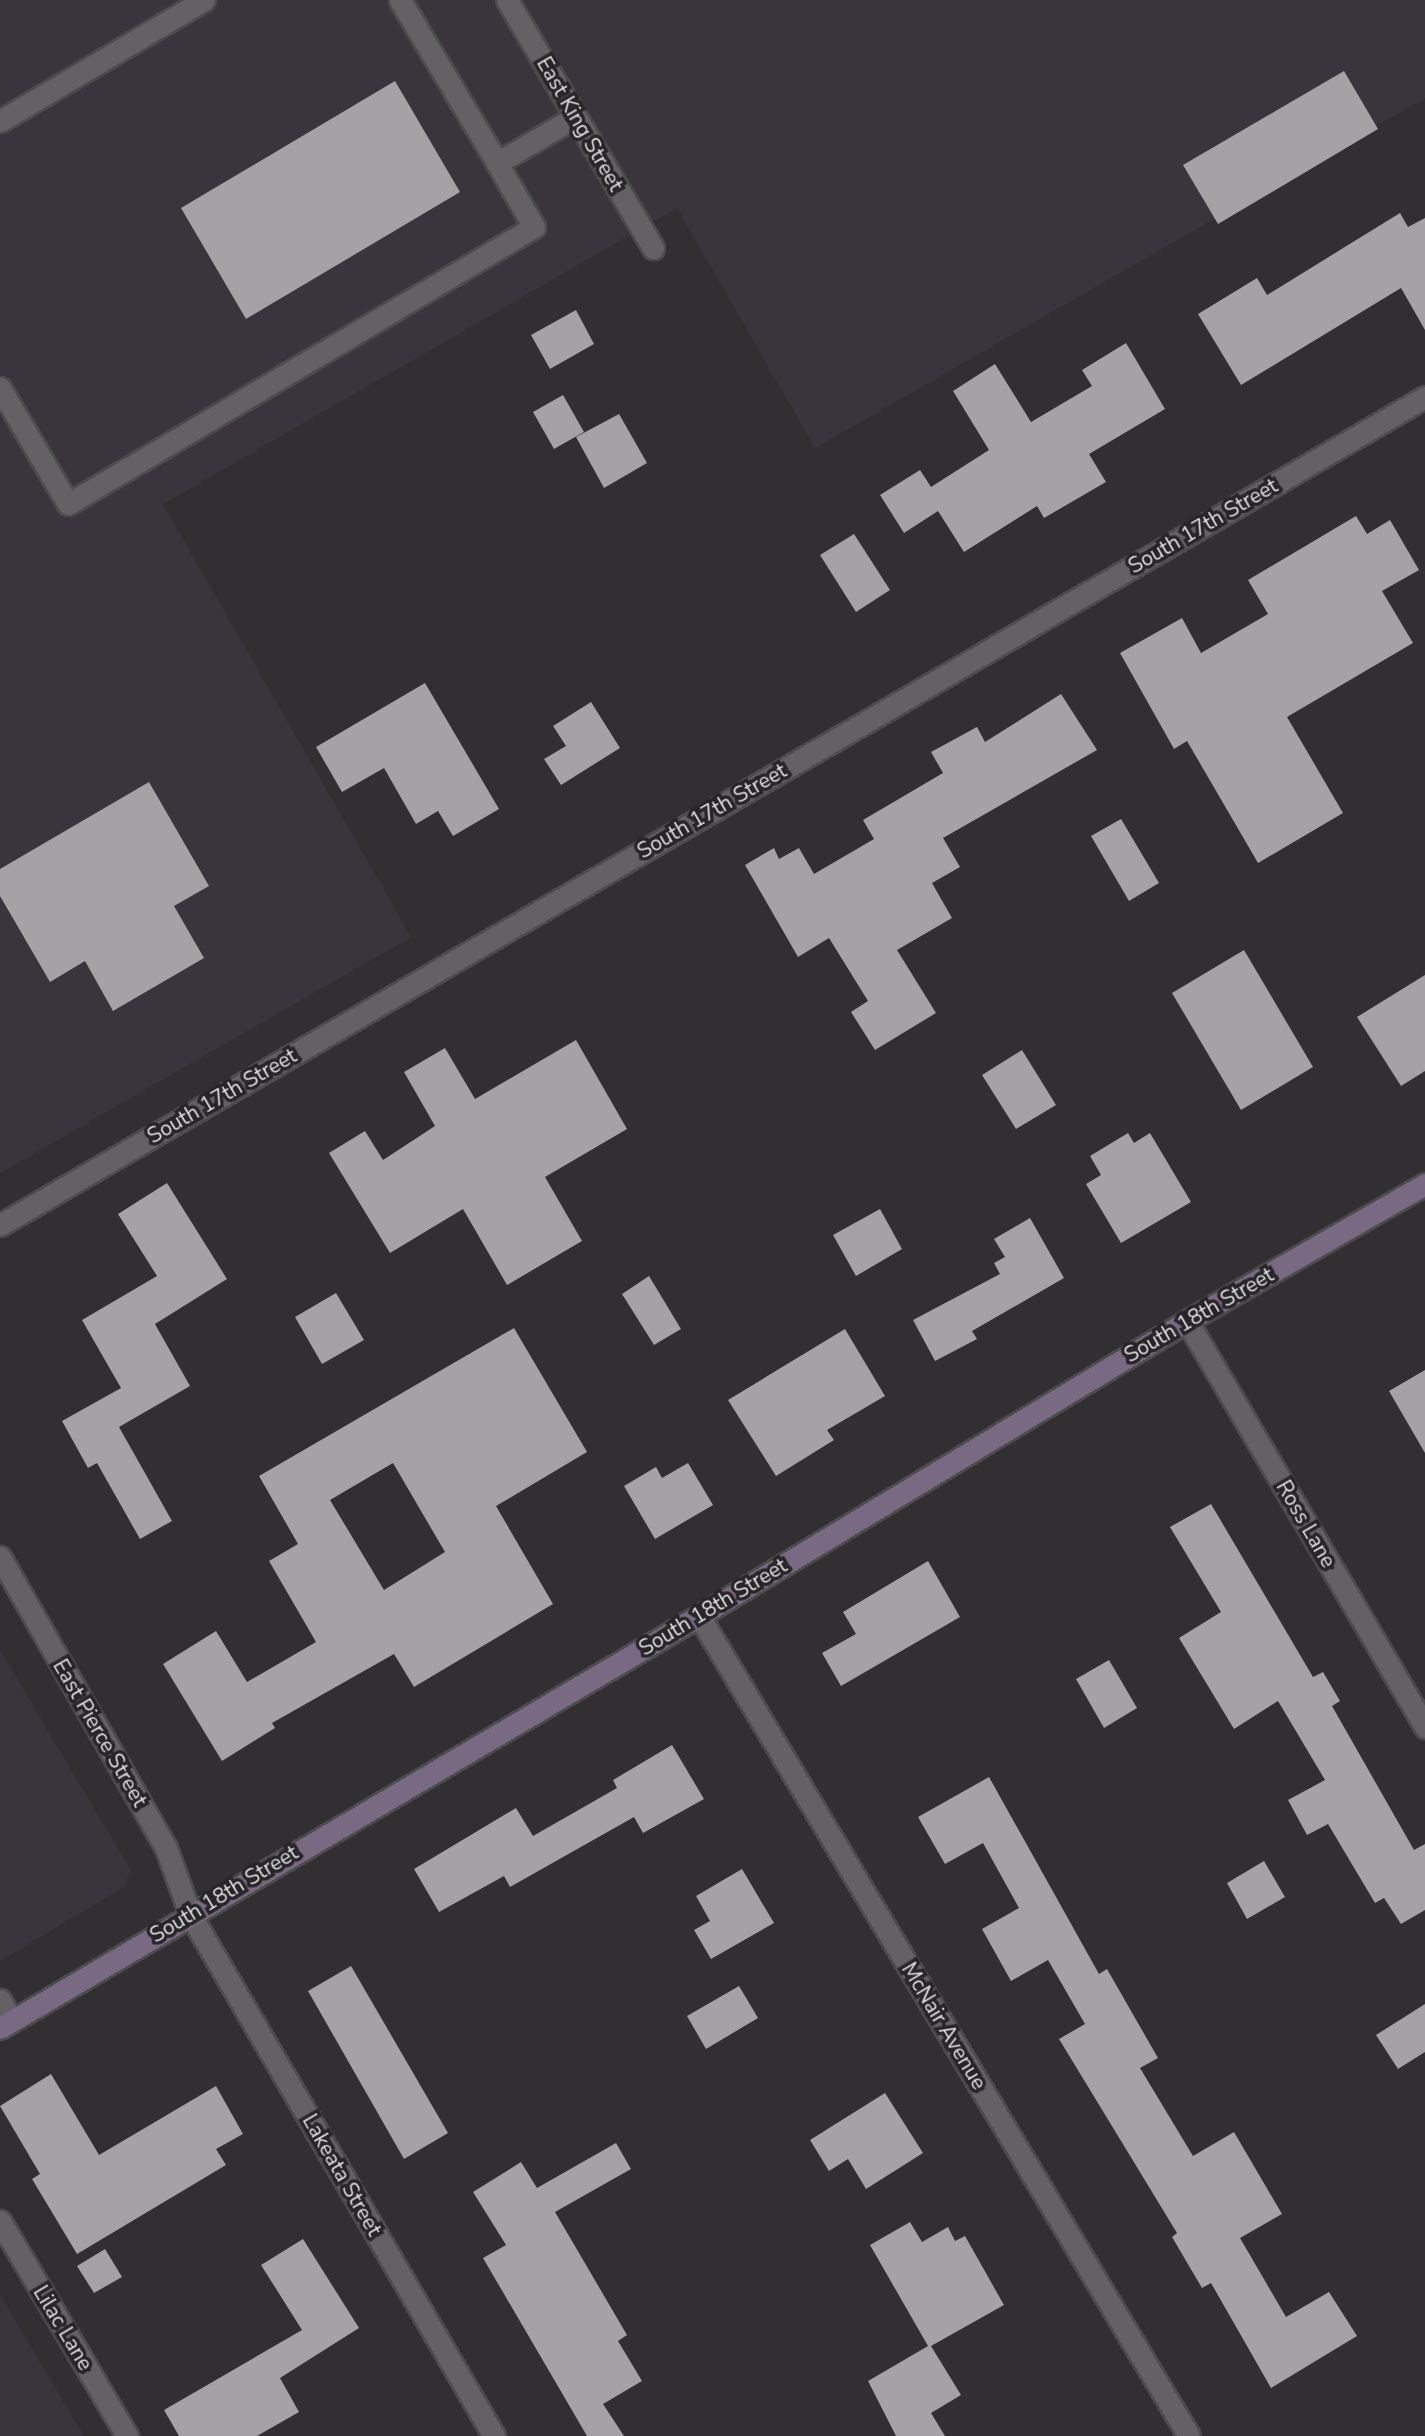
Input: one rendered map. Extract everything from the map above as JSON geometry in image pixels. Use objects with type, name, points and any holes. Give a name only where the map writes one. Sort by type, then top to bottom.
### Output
[{"type":"street","points":[[0,121],[204,0]]},
{"type":"street","points":[[0,388],[68,504],[534,228],[400,0]]},
{"type":"street","name":"East King Street","points":[[507,0],[653,248]]},
{"type":"street","points":[[497,163],[575,117]]},
{"type":"street","name":"South 17th Street","points":[[0,1225],[1425,397]]},
{"type":"street","name":"South 18th Street","points":[[6,2024],[699,1616],[1187,1321],[1425,1184]]},
{"type":"street","name":"Ross Lane","points":[[1187,1321],[1425,1727]]},
{"type":"street","name":"East Pierce Street","points":[[0,1557],[166,1848],[190,1914]]},
{"type":"street","name":"McNair Avenue","points":[[699,1616],[1189,2436]]},
{"type":"street","name":"Lakeata Street","points":[[190,1914],[494,2436]]},
{"type":"street","points":[[0,2000],[6,2024]]},
{"type":"street","name":"Lilac Lane","points":[[0,2221],[127,2436]]},
{"type":"shaded area","points":[[0,0],[1425,0],[1425,98],[815,448],[677,208],[163,504],[411,937],[0,1173]]},
{"type":"shaded area","points":[[0,1650],[131,1870],[124,1887],[0,1961]]},
{"type":"shaded area","points":[[0,2295],[84,2436],[0,2436]]},
{"type":"building","points":[[1344,71],[1378,129],[1218,224],[1183,165]]},
{"type":"building","points":[[395,81],[460,192],[246,319],[181,208]]},
{"type":"building","points":[[1400,213],[1408,227],[1425,218],[1425,330],[1401,288],[1241,385],[1198,314],[1257,278],[1267,295]]},
{"type":"building","points":[[576,310],[594,344],[550,369],[531,335]]},
{"type":"building","points":[[1126,343],[1165,409],[1089,454],[1106,482],[1044,518],[1037,506],[964,552],[938,511],[904,533],[880,495],[920,470],[931,487],[989,450],[953,391],[995,364],[1031,422],[1092,386],[1082,370]]},
{"type":"building","points":[[563,395],[584,432],[554,449],[533,412]]},
{"type":"building","points":[[619,414],[647,463],[604,488],[576,437]]},
{"type":"building","points":[[1356,516],[1367,534],[1390,520],[1419,570],[1382,591],[1413,643],[1287,717],[1343,813],[1258,863],[1187,741],[1174,749],[1120,653],[1182,618],[1201,653],[1268,614],[1248,580]]},
{"type":"building","points":[[854,534],[890,590],[856,612],[820,555]]},
{"type":"building","points":[[425,683],[499,809],[453,836],[438,811],[416,824],[384,768],[342,792],[316,747]]},
{"type":"building","points":[[1061,694],[1097,750],[943,838],[960,867],[932,883],[952,918],[897,950],[936,1013],[875,1050],[851,1012],[868,1001],[829,938],[798,957],[745,865],[774,848],[779,859],[799,848],[814,874],[874,839],[863,820],[943,773],[931,752],[977,727],[985,742]]},
{"type":"building","points":[[591,702],[620,748],[561,785],[544,759],[566,746],[553,726]]},
{"type":"building","points":[[149,782],[209,886],[174,906],[204,958],[113,1011],[85,961],[50,982],[0,896],[0,869]]},
{"type":"building","points":[[1121,819],[1159,883],[1129,901],[1091,836]]},
{"type":"building","points":[[1244,950],[1313,1067],[1241,1110],[1172,993]]},
{"type":"building","points":[[1425,975],[1425,1071],[1401,1086],[1357,1017]]},
{"type":"building","points":[[576,1040],[627,1129],[545,1177],[582,1241],[507,1285],[463,1209],[390,1253],[329,1153],[365,1131],[383,1160],[435,1126],[404,1072],[445,1048],[475,1099]]},
{"type":"building","points":[[1022,1050],[1056,1105],[1016,1129],[982,1075]]},
{"type":"building","points":[[1128,1133],[1134,1143],[1150,1133],[1191,1202],[1121,1243],[1086,1184],[1101,1175],[1090,1156]]},
{"type":"building","points":[[167,1183],[227,1279],[155,1324],[190,1386],[119,1427],[172,1521],[140,1539],[97,1463],[88,1468],[62,1421],[121,1388],[82,1320],[157,1276],[118,1214]]},
{"type":"building","points":[[880,1209],[902,1249],[856,1276],[833,1235]]},
{"type":"building","points":[[1030,1218],[1064,1278],[972,1331],[977,1339],[935,1361],[913,1320],[1000,1274],[994,1263],[1005,1257],[994,1239]]},
{"type":"building","points":[[649,1276],[681,1329],[654,1345],[622,1294]]},
{"type":"building","points":[[336,1293],[364,1340],[322,1364],[295,1317]]},
{"type":"building","points":[[514,1328],[587,1452],[496,1506],[553,1604],[414,1687],[394,1654],[272,1723],[275,1728],[222,1761],[163,1664],[216,1631],[247,1682],[316,1642],[269,1561],[298,1544],[259,1476]],"holes":[[[393,1463],[445,1552],[384,1590],[330,1500]]]},
{"type":"building","points":[[845,1329],[885,1396],[827,1430],[834,1440],[776,1476],[728,1400]]},
{"type":"building","points":[[1425,1370],[1425,1453],[1389,1391]]},
{"type":"building","points":[[688,1463],[713,1505],[655,1539],[624,1486],[656,1467],[662,1478]]},
{"type":"building","points":[[1211,1504],[1313,1677],[1323,1672],[1340,1701],[1332,1706],[1414,1850],[1425,1844],[1425,1910],[1401,1924],[1384,1898],[1375,1903],[1328,1824],[1307,1835],[1288,1800],[1325,1780],[1278,1701],[1234,1729],[1179,1638],[1221,1612],[1170,1527]]},
{"type":"building","points":[[928,1561],[960,1617],[841,1686],[822,1653],[856,1634],[843,1612]]},
{"type":"building","points":[[1109,1660],[1137,1708],[1104,1728],[1076,1679]]},
{"type":"building","points":[[672,1745],[704,1799],[643,1833],[634,1817],[510,1887],[504,1876],[439,1912],[414,1869],[516,1808],[533,1836],[617,1788],[613,1780]]},
{"type":"building","points":[[989,1777],[1099,1974],[1107,1969],[1158,2058],[1140,2068],[1193,2156],[1234,2132],[1282,2214],[1240,2238],[1286,2317],[1329,2292],[1357,2336],[1271,2388],[1211,2283],[1202,2288],[1172,2237],[1177,2233],[1059,2039],[1085,2024],[1048,1960],[1011,1981],[982,1929],[1019,1908],[983,1843],[945,1864],[918,1817]]},
{"type":"building","points":[[1264,1861],[1285,1897],[1247,1919],[1227,1883]]},
{"type":"building","points":[[742,1869],[774,1923],[711,1959],[694,1930],[710,1921],[696,1896]]},
{"type":"building","points":[[351,1966],[448,2133],[404,2159],[308,1991]]},
{"type":"building","points":[[739,1986],[758,2018],[706,2049],[687,2016]]},
{"type":"building","points":[[1425,2004],[1425,2052],[1398,2069],[1376,2035]]},
{"type":"building","points":[[51,2074],[99,2155],[216,2086],[243,2134],[216,2149],[226,2165],[77,2254],[32,2179],[40,2174],[0,2106]]},
{"type":"building","points":[[885,2093],[923,2153],[866,2189],[848,2159],[829,2171],[810,2140]]},
{"type":"building","points":[[616,2143],[631,2169],[555,2212],[627,2335],[618,2341],[642,2381],[603,2404],[624,2436],[587,2436],[483,2258],[506,2245],[473,2192],[521,2162],[537,2188]]},
{"type":"building","points":[[910,2222],[922,2242],[948,2227],[955,2241],[965,2236],[1004,2305],[931,2346],[961,2395],[931,2413],[945,2436],[896,2436],[868,2381],[928,2346],[870,2245]]},
{"type":"building","points":[[303,2239],[359,2328],[280,2378],[299,2412],[257,2436],[179,2436],[164,2410],[302,2330],[261,2265]]},
{"type":"building","points":[[105,2249],[122,2277],[94,2293],[77,2266]]}]
